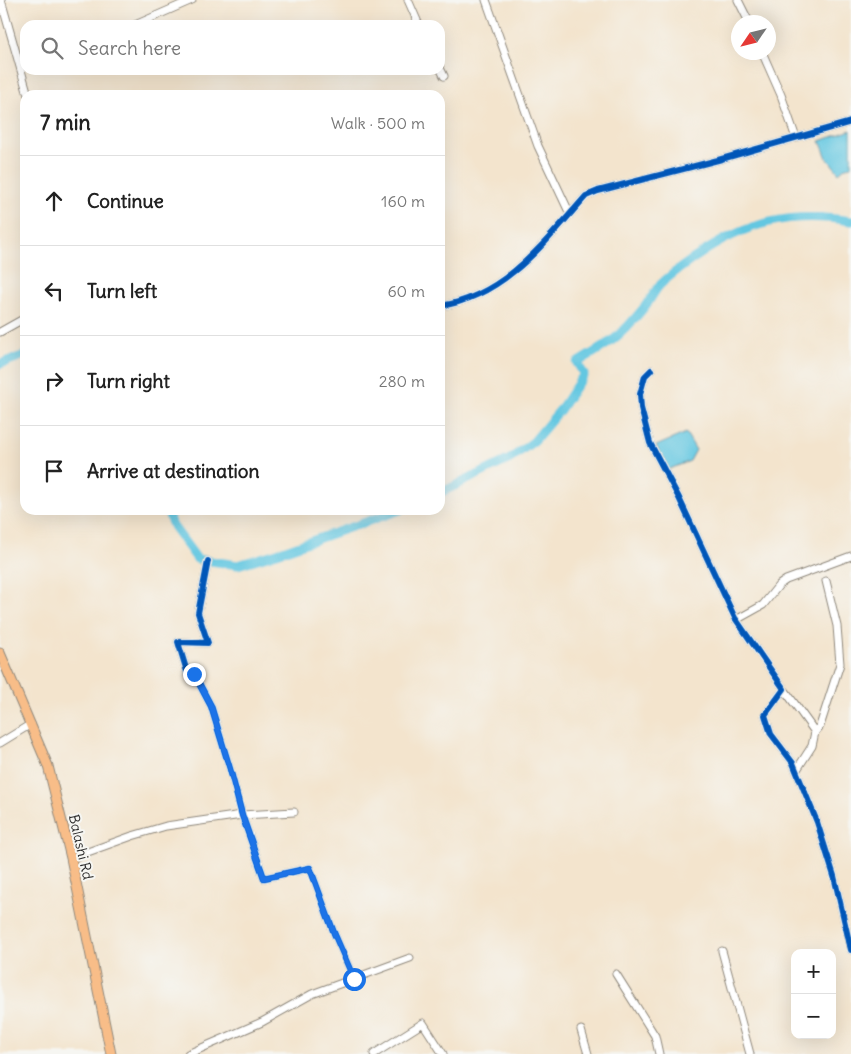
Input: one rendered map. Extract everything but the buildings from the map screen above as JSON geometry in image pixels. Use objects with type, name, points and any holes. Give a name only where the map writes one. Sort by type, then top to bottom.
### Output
[{"type":"main road","name":"Balashi Rd","points":[[0,653],[48,766],[71,858],[110,1054]]},
{"type":"street","points":[[1,0],[20,59]]},
{"type":"street","points":[[146,20],[192,0]]},
{"type":"street","points":[[408,0],[417,20]]},
{"type":"street","points":[[486,0],[538,146],[570,214]]},
{"type":"street","points":[[738,0],[746,15]]},
{"type":"street","points":[[766,60],[781,95],[796,138]]},
{"type":"street","points":[[25,75],[27,90]]},
{"type":"street","points":[[445,305],[465,300],[500,282],[525,262],[586,196],[598,191],[718,160],[851,122]]},
{"type":"street","points":[[0,332],[20,321]]},
{"type":"street","points":[[651,370],[646,376],[640,394],[641,408],[650,443],[736,620],[816,732]]},
{"type":"street","points":[[736,620],[763,605],[779,585],[786,580],[851,556]]},
{"type":"street","points":[[208,561],[198,613],[208,643],[178,642],[188,675],[194,674],[211,706],[242,815],[264,878],[310,868],[334,933],[354,979]]},
{"type":"street","points":[[796,771],[812,746],[840,664],[837,626],[826,581]]},
{"type":"street","points":[[784,689],[765,715],[771,734],[793,763],[817,822],[834,876],[851,950]]},
{"type":"street","points":[[0,744],[31,724]]},
{"type":"street","points":[[71,858],[166,826],[242,815],[294,812]]},
{"type":"street","points":[[722,951],[750,1054]]},
{"type":"street","points":[[188,1054],[262,1022],[312,994],[410,958]]},
{"type":"street","points":[[616,974],[655,1036],[659,1054]]},
{"type":"street","points":[[374,1054],[423,1023],[443,1054]]},
{"type":"street","points":[[581,1030],[588,1054]]},
{"type":"water","points":[[851,130],[851,166],[846,167],[839,173],[827,158],[820,141]]},
{"type":"water","points":[[686,433],[696,450],[690,461],[667,470],[656,446]]},
{"type":"waterway","points":[[445,491],[510,459],[534,441],[560,410],[584,374],[577,363],[615,339],[631,323],[660,285],[696,257],[733,235],[769,222],[808,217],[851,221]]},
{"type":"waterway","points":[[0,364],[20,357]]},
{"type":"waterway","points":[[169,515],[173,526],[197,559],[238,565],[386,515]]},
{"type":"cycle path","points":[[445,305],[463,301],[504,279],[539,248],[586,196],[598,191],[718,160],[851,122]]},
{"type":"cycle path","points":[[651,370],[645,376],[640,394],[641,408],[650,443],[679,498],[735,618],[784,689],[765,715],[771,734],[793,763],[817,822],[834,876],[851,950]]},
{"type":"cycle path","points":[[208,561],[198,613],[208,643],[178,642],[188,675],[194,674],[211,706],[242,815],[264,878],[310,868],[334,933],[354,979]]},
{"type":"route","points":[[194,674],[211,706],[242,815],[264,878],[310,868],[334,933],[354,979]]}]
